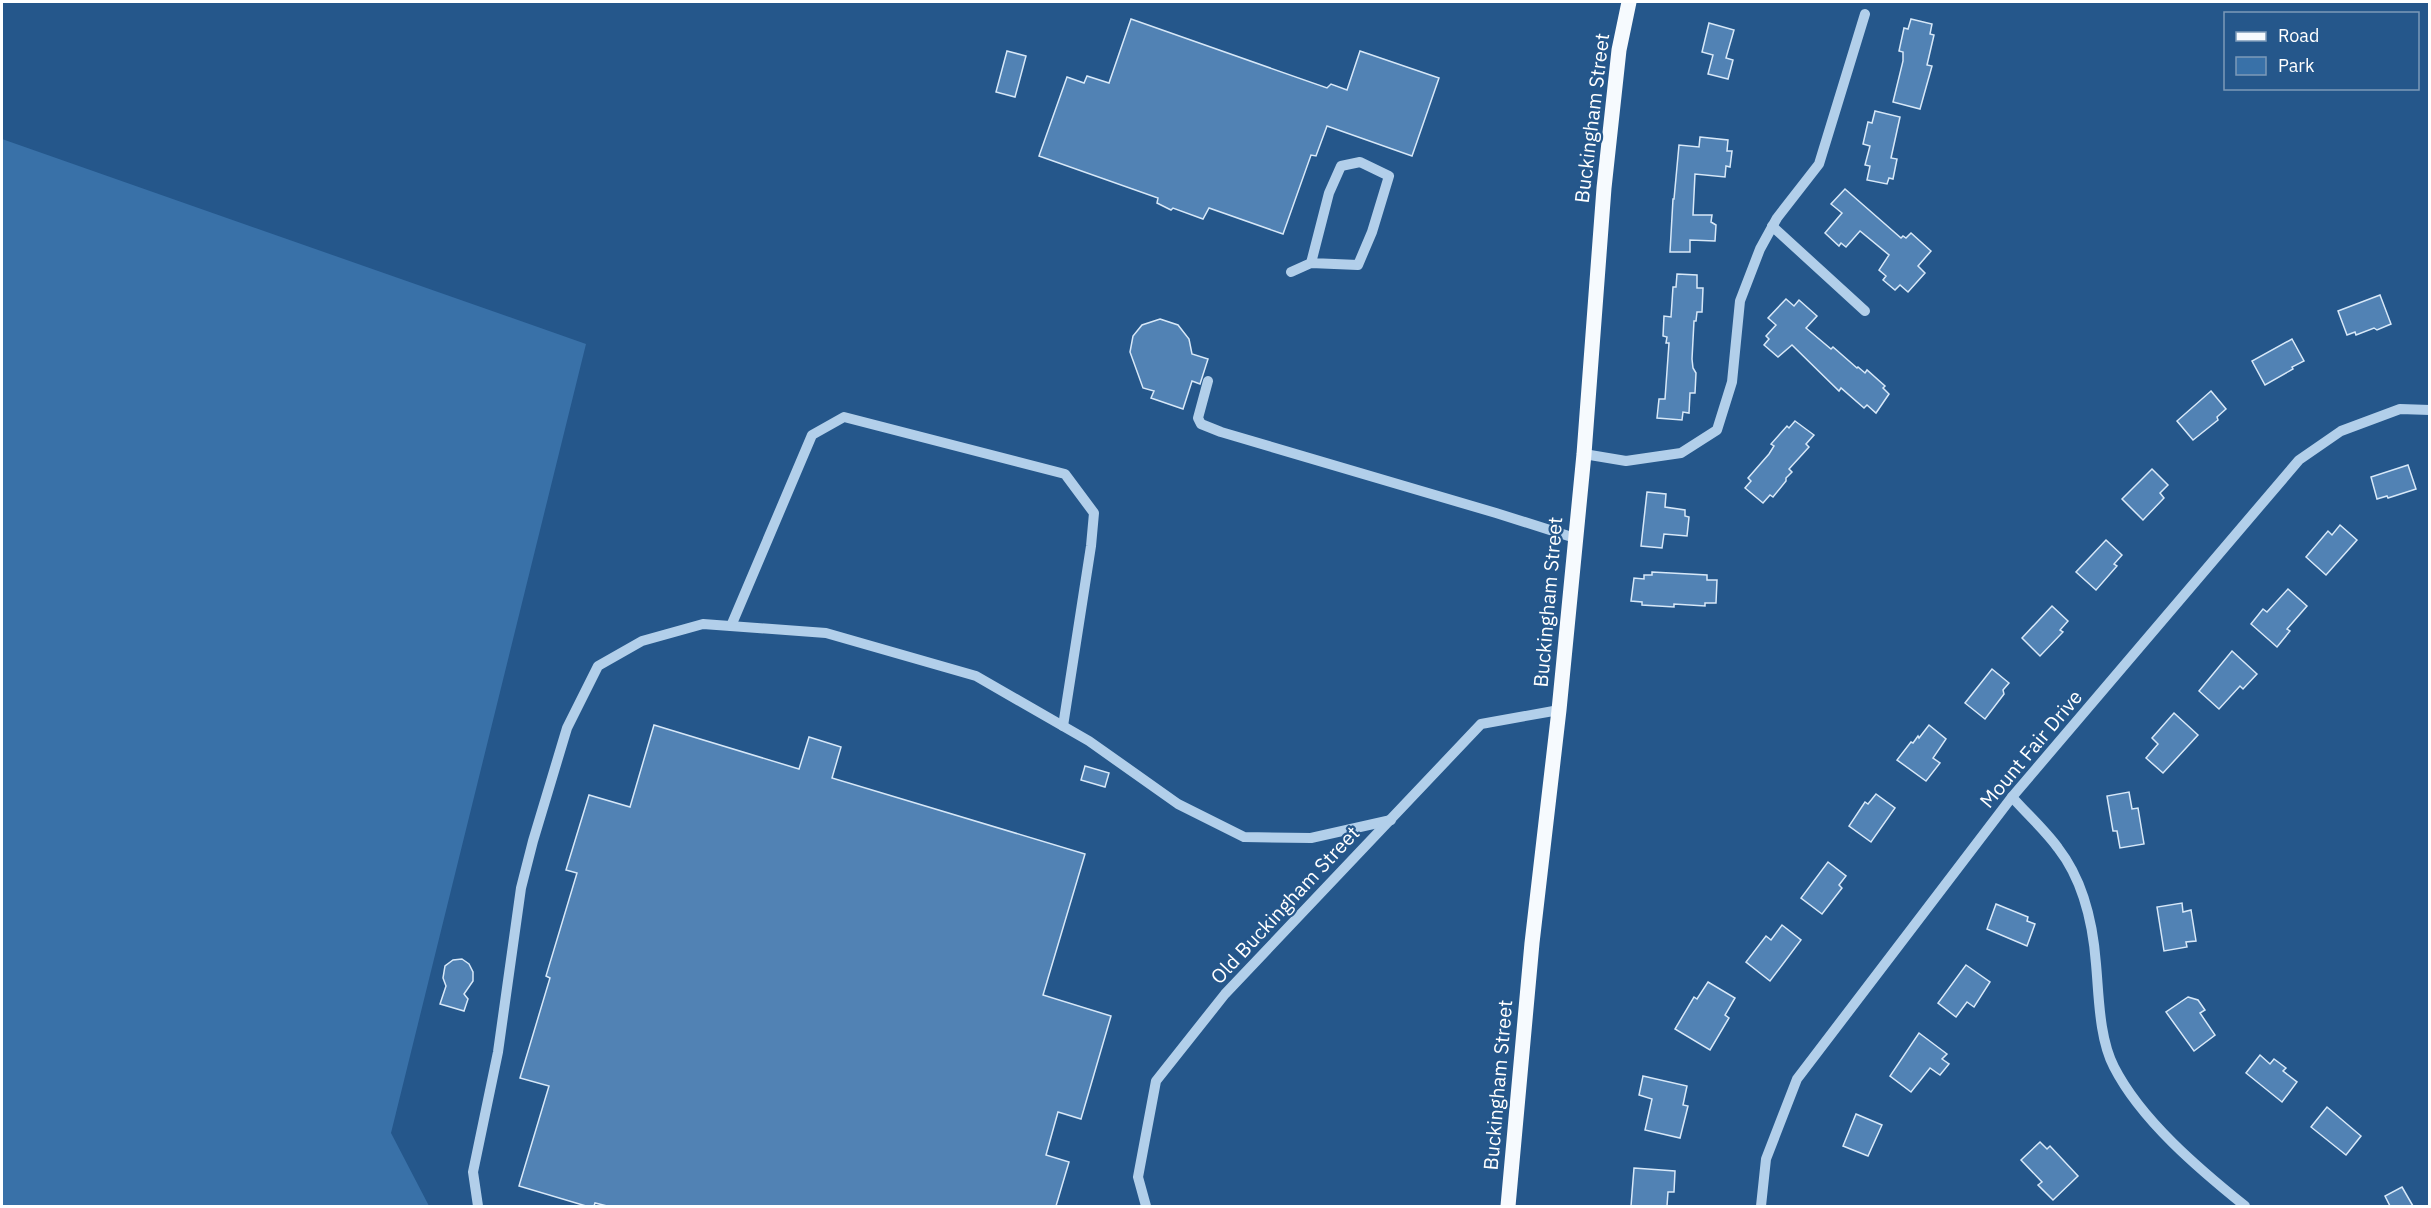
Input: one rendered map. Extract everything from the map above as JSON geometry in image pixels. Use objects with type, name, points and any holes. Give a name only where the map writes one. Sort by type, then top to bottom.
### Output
[{"type":"main road","name":"Buckingham Street","points":[[1508,1206],[1532,943],[1559,710],[1584,454],[1604,188],[1619,50],[1629,2]]},
{"type":"street","points":[[1584,454],[1626,460],[1681,453],[1717,430],[1732,382],[1740,301],[1760,249],[1772,226],[1819,164],[1865,14]]},
{"type":"street","points":[[1291,272],[1311,262],[1358,265],[1372,232],[1389,176],[1360,162],[1341,166],[1329,193],[1311,262]]},
{"type":"street","points":[[1772,226],[1865,311]]},
{"type":"street","points":[[1208,381],[1198,418],[1201,424],[1221,432],[1575,538]]},
{"type":"street","name":"Mount Fair Drive","points":[[1761,1206],[1766,1159],[1797,1080],[2012,797],[2299,460],[2341,431],[2400,409],[2430,410]]},
{"type":"street","points":[[731,626],[812,435],[844,417],[1065,474],[1094,513],[1063,726]]},
{"type":"street","points":[[478,1206],[473,1172],[498,1052],[521,888],[567,728],[598,666],[642,641],[703,624],[826,633],[976,676],[1089,741],[1178,804],[1244,837],[1311,838],[1391,820]]},
{"type":"street","name":"Old Buckingham Street","points":[[1146,1206],[1138,1177],[1156,1081],[1225,994],[1481,724],[1559,710]]},
{"type":"street","points":[[2012,797],[2059,849],[2085,897],[2095,956],[2101,1023],[2113,1066],[2138,1103],[2190,1160],[2245,1206]]},
{"type":"green space","points":[[2,139],[586,344],[391,1133],[429,1206],[2,1206]]},
{"type":"building","points":[[1131,19],[1327,88],[1331,84],[1347,90],[1360,51],[1439,78],[1412,156],[1327,126],[1316,156],[1311,155],[1283,234],[1209,208],[1203,219],[1173,208],[1171,210],[1157,203],[1158,198],[1039,156],[1067,77],[1084,83],[1087,76],[1109,83]]},
{"type":"building","points":[[1911,19],[1932,24],[1930,34],[1934,35],[1927,65],[1932,66],[1920,109],[1893,102],[1903,61],[1903,52],[1899,51],[1904,28],[1908,29]]},
{"type":"building","points":[[1709,23],[1734,30],[1726,58],[1733,60],[1728,79],[1708,74],[1713,55],[1702,52]]},
{"type":"building","points":[[1007,51],[1026,56],[1015,97],[996,92]]},
{"type":"building","points":[[1875,111],[1900,117],[1891,158],[1897,159],[1893,179],[1889,178],[1887,184],[1867,180],[1870,166],[1865,165],[1870,146],[1863,144],[1868,122],[1872,123]]},
{"type":"building","points":[[1700,137],[1728,140],[1727,151],[1732,151],[1730,167],[1726,166],[1725,177],[1695,174],[1693,215],[1712,215],[1711,222],[1716,225],[1715,241],[1690,240],[1690,252],[1670,252],[1679,145],[1699,147]]},
{"type":"building","points":[[1845,189],[1901,238],[1903,236],[1906,238],[1911,233],[1931,251],[1918,266],[1925,273],[1908,292],[1900,285],[1895,290],[1883,280],[1886,276],[1879,270],[1889,255],[1860,231],[1846,247],[1841,243],[1839,246],[1825,233],[1842,213],[1831,204]]},
{"type":"building","points":[[1677,274],[1697,275],[1697,288],[1703,288],[1702,312],[1697,312],[1696,321],[1694,321],[1692,359],[1696,373],[1695,393],[1690,393],[1689,413],[1683,412],[1682,420],[1657,418],[1659,399],[1665,399],[1669,343],[1666,343],[1667,337],[1663,336],[1664,316],[1671,317],[1673,287],[1676,287]]},
{"type":"building","points":[[2380,295],[2391,324],[2377,330],[2374,328],[2356,335],[2355,332],[2347,335],[2338,311]]},
{"type":"building","points":[[1786,299],[1794,306],[1799,300],[1817,316],[1806,328],[1857,368],[1865,373],[1867,370],[1885,386],[1883,388],[1889,394],[1876,413],[1867,405],[1864,408],[1841,388],[1839,391],[1792,345],[1778,357],[1764,345],[1769,339],[1766,336],[1776,325],[1768,318]]},
{"type":"building","points":[[1160,319],[1178,325],[1189,339],[1192,354],[1208,359],[1200,384],[1192,381],[1183,409],[1151,398],[1154,391],[1143,388],[1130,352],[1133,336],[1142,325]]},
{"type":"building","points":[[2292,339],[2304,361],[2265,385],[2252,361]]},
{"type":"building","points":[[2211,391],[2226,409],[2217,417],[2218,420],[2193,440],[2177,421]]},
{"type":"building","points":[[1795,421],[1814,435],[1806,444],[1809,447],[1789,469],[1792,472],[1786,481],[1773,497],[1770,495],[1763,503],[1745,488],[1751,481],[1748,478],[1769,454],[1774,446],[1771,444],[1787,426],[1789,428]]},
{"type":"building","points":[[2408,465],[2416,489],[2377,499],[2371,477]]},
{"type":"building","points":[[2152,469],[2168,485],[2160,493],[2164,498],[2143,520],[2122,499]]},
{"type":"building","points":[[1647,492],[1666,494],[1665,507],[1685,510],[1685,516],[1689,517],[1687,536],[1664,534],[1662,548],[1641,546]]},
{"type":"building","points":[[2340,525],[2357,540],[2326,575],[2306,557],[2328,531],[2332,535]]},
{"type":"building","points":[[2106,540],[2122,555],[2114,564],[2117,566],[2096,590],[2076,572]]},
{"type":"building","points":[[1652,572],[1707,575],[1707,580],[1717,580],[1716,603],[1705,603],[1705,606],[1674,604],[1674,607],[1642,605],[1642,602],[1631,601],[1634,578],[1644,579],[1644,575],[1652,575]]},
{"type":"building","points":[[2288,589],[2307,606],[2287,629],[2290,631],[2277,647],[2251,624],[2263,609],[2267,612]]},
{"type":"building","points":[[2052,606],[2068,621],[2060,630],[2063,632],[2040,656],[2022,638]]},
{"type":"building","points":[[2232,651],[2257,674],[2243,689],[2240,686],[2219,709],[2199,691]]},
{"type":"building","points":[[1992,669],[2009,683],[2003,690],[2004,694],[1985,719],[1965,703]]},
{"type":"building","points":[[2174,713],[2198,735],[2163,773],[2146,758],[2158,744],[2152,738]]},
{"type":"building","points":[[654,725],[799,769],[809,737],[841,747],[832,778],[1085,854],[1043,995],[1111,1016],[1081,1119],[1058,1112],[1046,1155],[1069,1162],[1056,1206],[607,1206],[595,1203],[594,1206],[586,1206],[519,1186],[549,1086],[520,1078],[550,978],[546,976],[577,873],[566,870],[589,795],[630,807]]},
{"type":"building","points":[[1929,725],[1946,739],[1933,758],[1940,763],[1926,781],[1897,760],[1911,742],[1913,743],[1918,736],[1919,738]]},
{"type":"building","points":[[1085,766],[1109,773],[1105,787],[1081,780]]},
{"type":"building","points":[[2129,792],[2132,809],[2138,808],[2144,844],[2120,848],[2117,831],[2113,831],[2107,796]]},
{"type":"building","points":[[1876,794],[1895,808],[1871,842],[1849,826],[1865,802],[1868,804]]},
{"type":"building","points":[[1828,862],[1846,876],[1839,885],[1842,888],[1822,914],[1801,898]]},
{"type":"building","points":[[2182,903],[2183,912],[2191,910],[2196,941],[2186,942],[2187,947],[2164,951],[2157,907]]},
{"type":"building","points":[[1996,904],[2028,917],[2027,921],[2035,924],[2027,946],[1987,929]]},
{"type":"building","points":[[1782,925],[1801,940],[1770,981],[1746,962],[1766,936],[1771,940]]},
{"type":"building","points":[[462,959],[469,964],[473,972],[473,981],[464,994],[468,999],[464,1011],[440,1004],[446,986],[443,978],[445,966],[453,960]]},
{"type":"building","points":[[1966,965],[1990,982],[1974,1007],[1967,1002],[1956,1017],[1938,1003]]},
{"type":"building","points":[[1708,982],[1735,998],[1725,1015],[1729,1018],[1710,1050],[1675,1029],[1694,997],[1697,999]]},
{"type":"building","points":[[2188,997],[2198,1000],[2205,1010],[2200,1013],[2215,1035],[2194,1051],[2166,1012]]},
{"type":"building","points":[[1919,1033],[1947,1054],[1942,1059],[1949,1064],[1940,1075],[1930,1068],[1911,1092],[1890,1076]]},
{"type":"building","points":[[2260,1055],[2270,1064],[2274,1059],[2286,1068],[2283,1071],[2297,1082],[2282,1102],[2246,1073]]},
{"type":"building","points":[[1643,1076],[1687,1086],[1683,1105],[1688,1106],[1680,1138],[1645,1130],[1652,1099],[1639,1095]]},
{"type":"building","points":[[2327,1107],[2361,1136],[2346,1155],[2311,1127]]},
{"type":"building","points":[[1856,1114],[1882,1125],[1868,1156],[1843,1146]]},
{"type":"building","points":[[2040,1142],[2047,1149],[2050,1146],[2078,1176],[2053,1200],[2038,1185],[2042,1182],[2021,1160]]},
{"type":"building","points":[[1634,1168],[1675,1171],[1674,1192],[1668,1192],[1667,1206],[1631,1206]]},
{"type":"building","points":[[2402,1187],[2413,1206],[2390,1206],[2385,1196]]}]
